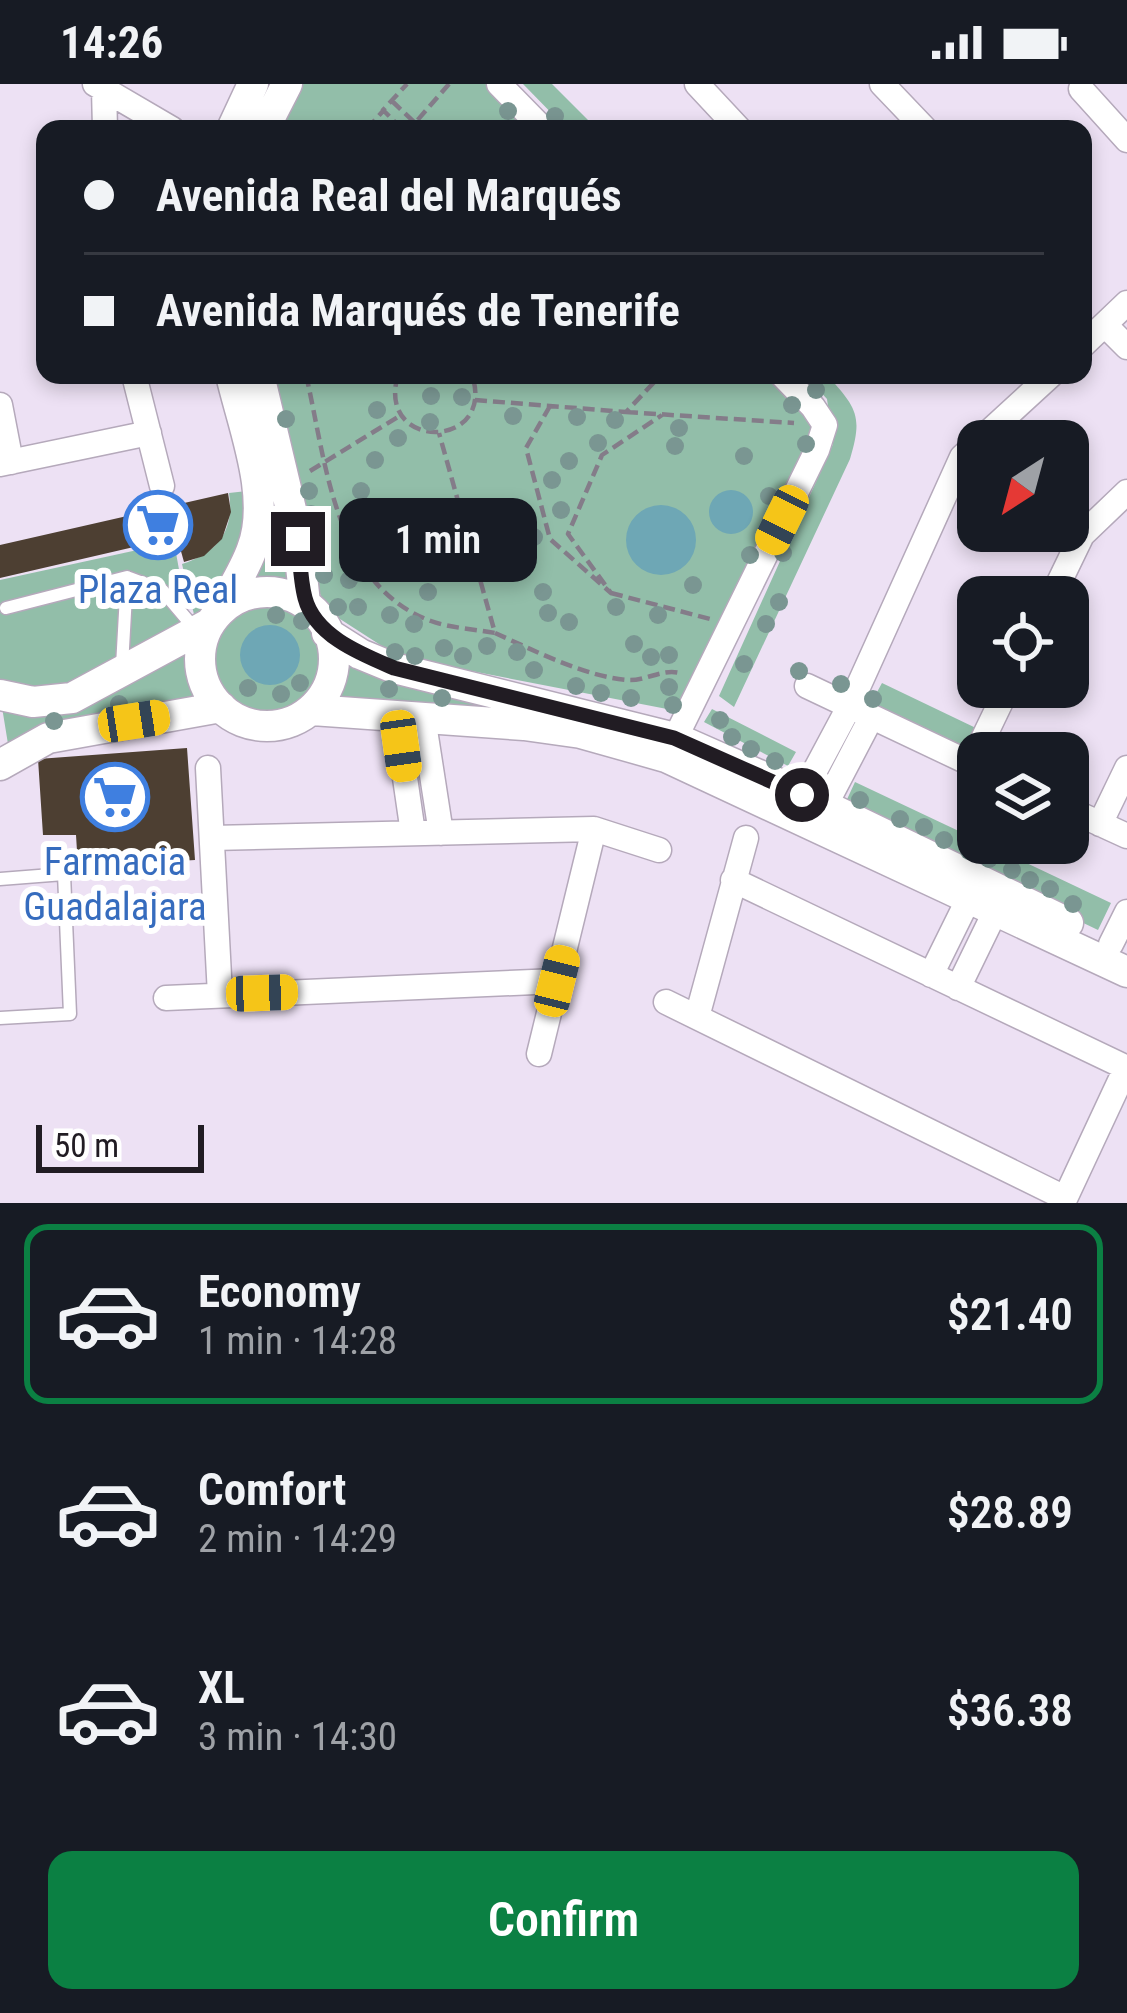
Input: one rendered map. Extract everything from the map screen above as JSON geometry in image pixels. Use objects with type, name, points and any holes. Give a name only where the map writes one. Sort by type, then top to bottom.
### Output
[{"type":"street","points":[[236,120],[253,84]]},
{"type":"street","points":[[269,120],[287,84]]},
{"type":"street","points":[[500,84],[534,120]]},
{"type":"street","points":[[697,84],[731,120]]},
{"type":"street","points":[[882,84],[916,120]]},
{"type":"street","points":[[99,86],[142,120]]},
{"type":"street","points":[[99,86],[104,120]]},
{"type":"street","points":[[1081,89],[1124,131]]},
{"type":"street","points":[[1092,337],[1127,303]]},
{"type":"street","points":[[1105,325],[1127,347]]},
{"type":"street","points":[[136,384],[161,486]]},
{"type":"street","points":[[233,384],[258,491],[258,518],[254,547],[209,621],[201,646],[207,689],[221,707],[249,724],[283,725],[313,710],[524,724],[670,748],[981,906],[1127,972]]},
{"type":"street","points":[[261,384],[298,539],[305,602],[328,633],[360,654],[670,748],[814,801],[1119,948],[1127,912]]},
{"type":"street","points":[[670,748],[817,450],[825,425],[791,384]]},
{"type":"street","points":[[1001,420],[1041,384]]},
{"type":"street","points":[[0,405],[6,463],[148,433]]},
{"type":"street","points":[[814,801],[860,712],[957,470]]},
{"type":"street","points":[[1062,576],[1082,535],[1127,492]]},
{"type":"street","points":[[0,694],[33,702],[72,698],[209,621],[248,593],[278,592],[305,602]]},
{"type":"street","points":[[313,710],[332,679],[335,658],[328,633]]},
{"type":"street","points":[[807,686],[957,757]]},
{"type":"street","points":[[0,765],[48,738],[221,707]]},
{"type":"street","points":[[410,716],[441,833]]},
{"type":"street","points":[[410,716],[413,833]]},
{"type":"street","points":[[208,768],[220,995]]},
{"type":"street","points":[[1100,824],[1127,768]]},
{"type":"street","points":[[1089,819],[1127,836]]},
{"type":"street","points":[[539,1054],[594,829]]},
{"type":"street","points":[[212,838],[594,829],[659,850]]},
{"type":"street","points":[[697,1017],[746,838]]},
{"type":"street","points":[[666,1003],[1064,1200],[1126,1068],[733,880]]},
{"type":"street","points":[[931,975],[981,906]]},
{"type":"street","points":[[958,988],[981,906]]},
{"type":"street","points":[[166,998],[557,981]]},
{"type":"lane","points":[[6,608],[127,578],[162,590],[209,621]]},
{"type":"lane","points":[[121,671],[127,578]]},
{"type":"lane","points":[[0,879],[64,874],[70,1015],[0,1018]]},
{"type":"path","points":[[375,120],[407,84]]},
{"type":"path","points":[[418,120],[449,84]]},
{"type":"path","points":[[392,101],[412,120]]},
{"type":"path","points":[[383,110],[393,120]]},
{"type":"path","points":[[308,384],[346,541],[380,588],[429,620],[495,633],[557,660],[630,680],[674,670]]},
{"type":"path","points":[[395,384],[401,415],[421,430],[447,432],[468,417],[475,400],[473,384]]},
{"type":"path","points":[[626,412],[652,384]]},
{"type":"path","points":[[475,400],[825,425]]},
{"type":"path","points":[[550,406],[526,448],[550,538],[611,592],[730,625]]},
{"type":"path","points":[[284,487],[401,415]]},
{"type":"path","points":[[611,592],[568,534],[602,455],[662,415]]},
{"type":"path","points":[[439,433],[495,633]]},
{"type":"green space","points":[[293,84],[497,84],[532,120],[278,120]]},
{"type":"green space","points":[[523,84],[552,84],[588,120],[558,120]]},
{"type":"green space","points":[[260,384],[301,597],[280,588],[248,591]]},
{"type":"green space","points":[[265,384],[783,384],[824,427],[679,701],[667,709],[399,657],[326,610],[300,539]]},
{"type":"green space","points":[[813,384],[835,384],[855,413],[850,459],[734,707],[719,696],[833,444],[827,399]]},
{"type":"green space","points":[[256,490],[252,546],[197,627],[182,564],[205,554],[221,539],[229,519],[229,493]]},
{"type":"green space","points":[[174,542],[190,630],[72,698],[0,681],[0,580]]},
{"type":"green space","points":[[268,599],[290,603],[309,616],[322,635],[326,657],[322,679],[309,698],[290,711],[268,715],[246,711],[227,698],[214,679],[210,657],[214,635],[227,616],[246,603]]},
{"type":"green space","points":[[195,641],[193,675],[210,706],[8,744],[1,701],[31,707]]},
{"type":"green space","points":[[348,658],[666,739],[332,703],[341,690]]},
{"type":"green space","points":[[882,683],[978,729],[957,732],[957,748],[870,705]]},
{"type":"green space","points":[[712,709],[796,752],[788,766],[704,722]]},
{"type":"green space","points":[[855,782],[957,830],[957,863],[843,808]]},
{"type":"green space","points":[[960,864],[1028,864],[1111,903],[1098,930]]},
{"type":"water","points":[[731,490],[746,497],[753,512],[746,527],[731,534],[716,527],[709,512],[716,497]]},
{"type":"water","points":[[661,505],[686,515],[696,540],[686,565],[661,575],[636,565],[626,540],[636,515]]},
{"type":"water","points":[[270,625],[291,634],[300,655],[291,676],[270,685],[249,676],[240,655],[249,634]]},
{"type":"building","name":"Plaza Real","points":[[228,493],[231,512],[222,539],[204,556],[184,562],[177,537],[0,578],[0,545]]},
{"type":"building","name":"Farmacia Guadalajara","points":[[187,748],[195,860],[78,867],[76,835],[43,835],[38,759]]},
{"type":"place","name":"Plaza Real","points":[[158,525]]},
{"type":"place","name":"Farmacia Guadalajara","points":[[115,797]]},
{"type":"route","points":[[298,539],[305,602],[328,633],[360,654],[394,668],[674,738],[802,795]]}]
